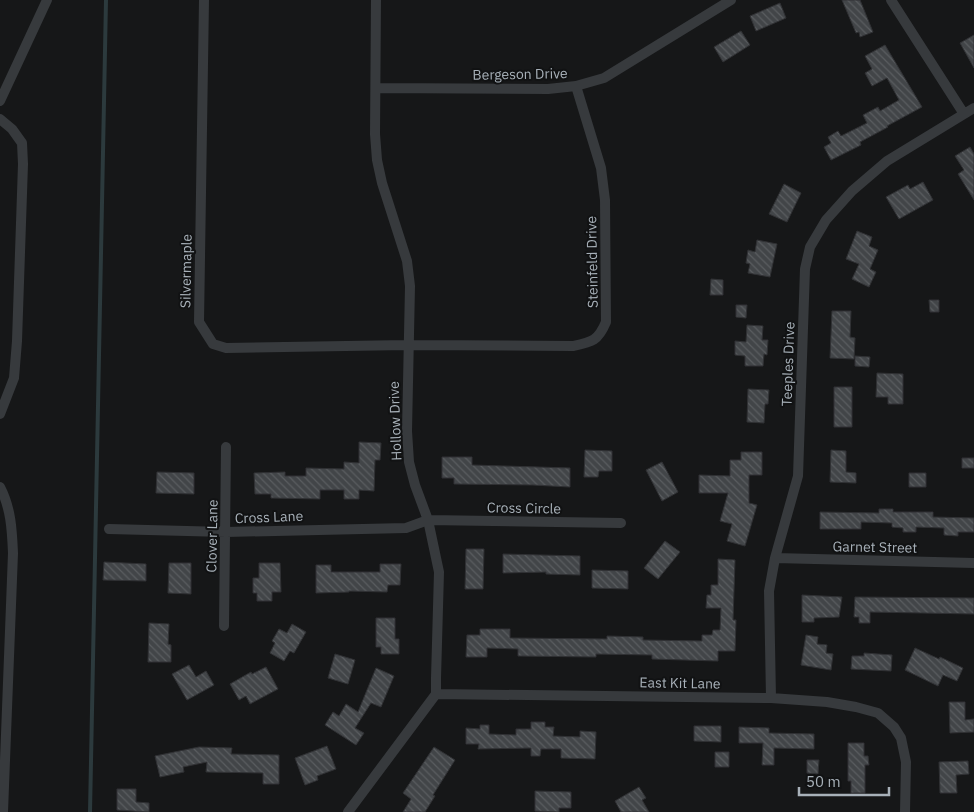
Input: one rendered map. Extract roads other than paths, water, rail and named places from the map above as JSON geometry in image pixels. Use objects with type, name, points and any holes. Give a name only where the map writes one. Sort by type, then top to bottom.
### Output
[{"type":"street","points":[[0,101],[46,0]]},
{"type":"street","name":"Silvermaple","points":[[204,0],[199,322],[205,333],[213,344],[226,348],[408,345]]},
{"type":"street","name":"Hollow Drive","points":[[376,0],[376,134],[378,160],[382,183],[407,261],[410,286],[407,431],[409,462],[428,520],[438,572],[436,694]]},
{"type":"street","name":"Bergeson Drive","points":[[376,88],[548,89],[576,86],[604,78],[731,0]]},
{"type":"street","points":[[891,0],[964,114]]},
{"type":"street","name":"Steinfeld Drive","points":[[408,345],[574,346],[591,342],[600,335],[606,322],[605,200],[601,168],[576,86]]},
{"type":"street","name":"Teeples Drive","points":[[771,698],[769,591],[775,558],[798,476],[805,269],[810,247],[826,220],[852,191],[887,161],[974,108]]},
{"type":"street","points":[[0,119],[22,143],[23,164],[14,378],[0,414]]},
{"type":"street","name":"Clover Lane","points":[[224,626],[226,447]]},
{"type":"street","points":[[0,487],[5,496],[12,524],[13,553],[2,786],[3,812]]},
{"type":"street","name":"Cross Circle","points":[[428,520],[621,523]]},
{"type":"street","name":"Cross Lane","points":[[109,529],[226,532],[406,528],[428,520]]},
{"type":"street","name":"Garnet Street","points":[[775,558],[974,563]]},
{"type":"street","points":[[348,812],[436,694]]},
{"type":"street","name":"East Kit Lane","points":[[436,694],[771,698],[827,702],[878,714],[894,727],[901,738],[906,762],[905,812]]},
{"type":"waterway","points":[[90,812],[106,0]]}]
